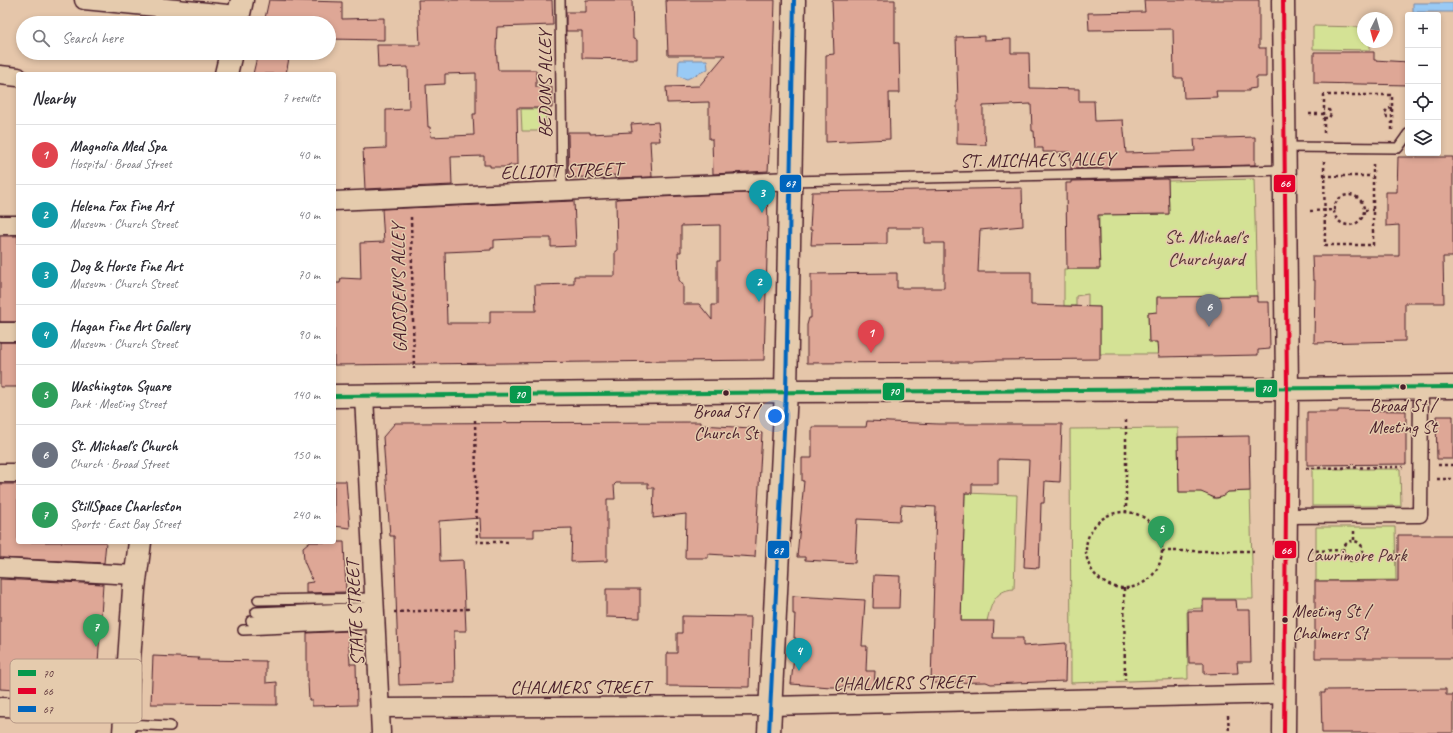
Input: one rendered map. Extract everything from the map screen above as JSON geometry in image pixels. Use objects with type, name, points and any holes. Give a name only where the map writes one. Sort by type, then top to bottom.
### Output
[{"type":"street","points":[[84,0],[239,13]]},
{"type":"street","points":[[769,733],[786,391],[794,0]]},
{"type":"street","points":[[1284,0],[1287,389],[1284,733]]},
{"type":"street","points":[[226,72],[229,60]]},
{"type":"street","points":[[0,75],[16,77]]},
{"type":"street","name":"ELLIOTT STREET","points":[[336,201],[790,181]]},
{"type":"street","points":[[0,225],[16,226]]},
{"type":"street","points":[[0,332],[16,332]]},
{"type":"street","points":[[336,396],[786,391],[1453,387]]},
{"type":"street","points":[[1285,516],[1420,515],[1421,388]]},
{"type":"street","name":"STATE STREET","points":[[364,396],[381,733]]},
{"type":"street","points":[[0,473],[16,473]]},
{"type":"street","points":[[129,659],[135,575],[140,544]]},
{"type":"street","points":[[0,568],[135,575]]},
{"type":"street","name":"CHALMERS STREET","points":[[380,708],[770,706],[1284,694]]},
{"type":"street","points":[[0,707],[10,708]]},
{"type":"lane","name":"BEDONS ALLEY","points":[[560,0],[562,191]]},
{"type":"lane","points":[[1285,146],[1398,148],[1405,138]]},
{"type":"lane","name":"ST. MICHAEL'S ALLEY","points":[[790,181],[1285,170]]},
{"type":"lane","points":[[258,600],[375,612]]},
{"type":"lane","points":[[256,612],[375,612]]},
{"type":"lane","points":[[251,621],[375,612]]},
{"type":"lane","points":[[243,630],[375,612]]},
{"type":"lane","points":[[136,723],[170,726]]},
{"type":"path","points":[[1324,136],[1324,95],[1392,95],[1392,136]]},
{"type":"path","points":[[1392,108],[1387,109],[1385,113],[1387,117],[1392,117]]},
{"type":"path","points":[[1324,110],[1329,110],[1331,114],[1329,118],[1324,118]]},
{"type":"path","points":[[1309,114],[1324,114]]},
{"type":"path","points":[[1324,155],[1325,245],[1373,245],[1372,156]]},
{"type":"path","points":[[1324,176],[1373,176]]},
{"type":"path","points":[[1351,194],[1360,199],[1365,210],[1360,222],[1351,226],[1337,220],[1334,210],[1337,201],[1341,197],[1351,194]]},
{"type":"path","points":[[1310,211],[1334,210]]},
{"type":"path","points":[[1365,210],[1373,210]]},
{"type":"path","name":"GADSDEN'S ALLEY","points":[[411,214],[414,369]]},
{"type":"path","points":[[1126,418],[1126,513]]},
{"type":"path","points":[[475,420],[477,542],[508,542]]},
{"type":"path","points":[[1434,466],[1453,465]]},
{"type":"path","points":[[1305,468],[1408,467]]},
{"type":"path","points":[[1434,479],[1453,479]]},
{"type":"path","points":[[1126,513],[1143,518],[1153,525],[1159,536],[1162,551],[1156,571],[1148,580],[1136,586],[1124,588],[1111,586],[1100,580],[1092,570],[1087,558],[1086,546],[1090,534],[1097,523],[1108,516],[1126,513]]},
{"type":"path","points":[[1351,541],[1357,542],[1363,549],[1362,555],[1354,560],[1346,557],[1343,550],[1346,544],[1351,541]]},
{"type":"path","points":[[1310,551],[1343,550]]},
{"type":"path","points":[[1162,551],[1254,551]]},
{"type":"path","points":[[1124,588],[1125,682]]},
{"type":"path","points":[[394,612],[469,610]]},
{"type":"path","points":[[1228,715],[1229,733]]},
{"type":"green space","points":[[1313,26],[1357,27],[1357,48],[1370,48],[1370,50],[1313,49]]},
{"type":"green space","points":[[521,109],[546,109],[546,131],[522,131]]},
{"type":"green space","name":"St. Michael's Churchyard","points":[[1254,179],[1257,296],[1157,298],[1157,312],[1148,313],[1149,341],[1157,342],[1158,354],[1100,354],[1100,307],[1088,307],[1088,294],[1076,296],[1076,306],[1064,306],[1064,269],[1099,269],[1099,215],[1169,214],[1168,181]]},
{"type":"green space","points":[[1178,428],[1179,492],[1202,492],[1215,499],[1227,492],[1250,491],[1253,599],[1202,599],[1202,608],[1187,609],[1188,679],[1071,683],[1070,429]]},
{"type":"green space","points":[[1312,469],[1400,469],[1401,506],[1312,506]]},
{"type":"green space","points":[[965,493],[1017,495],[1014,589],[1002,592],[998,595],[992,604],[987,621],[961,621]]},
{"type":"green space","name":"Lawrimore Park","points":[[1316,527],[1395,527],[1396,580],[1316,581]]},
{"type":"water","points":[[1413,3],[1453,3],[1453,12],[1413,12]]},
{"type":"water","points":[[679,60],[707,60],[708,69],[687,79],[678,76]]},
{"type":"building","points":[[269,0],[342,2],[342,19],[384,18],[384,40],[336,39],[336,16],[266,16]]},
{"type":"building","points":[[418,0],[552,0],[553,25],[497,27],[496,48],[498,70],[536,70],[536,87],[552,87],[552,108],[517,108],[518,165],[509,165],[509,167],[490,167],[490,165],[484,165],[484,156],[451,157],[452,185],[365,189],[363,149],[386,148],[386,110],[409,109],[408,67],[378,68],[377,45],[420,45]],"holes":[[[476,73],[476,114],[473,114],[474,135],[431,137],[430,127],[428,127],[426,85],[445,84],[445,74]]]},
{"type":"building","points":[[586,0],[632,0],[633,39],[637,40],[637,59],[582,58],[582,31],[566,31],[566,12],[586,12]]},
{"type":"building","points":[[666,0],[775,0],[768,171],[713,174],[712,139],[709,139],[709,102],[667,103],[666,87],[699,86],[725,55],[668,55]]},
{"type":"building","points":[[832,0],[895,0],[895,43],[899,43],[900,93],[889,93],[890,139],[826,142],[826,55],[834,54]]},
{"type":"building","points":[[1144,0],[1259,0],[1259,48],[1266,48],[1266,77],[1256,77],[1256,88],[1249,89],[1249,91],[1216,91],[1217,97],[1184,98],[1183,78],[1174,78],[1173,29],[1089,30],[1088,13],[1145,12]]},
{"type":"building","points":[[984,36],[984,40],[1011,39],[1011,53],[1029,53],[1030,88],[1079,89],[1079,101],[1094,101],[1095,121],[1123,120],[1126,153],[1195,151],[1194,139],[1255,137],[1255,165],[1071,169],[1070,152],[1043,152],[1043,148],[1035,148],[1034,131],[1032,131],[1031,104],[983,106],[983,130],[986,145],[957,144],[958,101],[956,37]]},
{"type":"building","points":[[1314,52],[1374,52],[1374,60],[1405,62],[1405,85],[1314,83]]},
{"type":"building","points":[[256,60],[289,60],[286,72],[253,72]]},
{"type":"building","points":[[658,122],[660,141],[650,141],[652,177],[615,178],[615,175],[569,178],[568,132],[590,132],[590,134],[632,132],[631,124]]},
{"type":"building","points":[[1398,157],[1453,157],[1453,257],[1443,257],[1444,303],[1405,303],[1405,341],[1314,343],[1315,280],[1313,280],[1312,256],[1399,256],[1399,225],[1386,226],[1386,192],[1397,192]]},
{"type":"building","points":[[1168,179],[1169,214],[1098,215],[1100,269],[1067,269],[1066,183],[1071,183],[1071,181]]},
{"type":"building","points":[[1022,188],[1023,226],[980,230],[978,272],[1031,272],[1031,305],[1100,307],[1100,359],[999,360],[973,362],[807,363],[807,325],[809,318],[811,318],[811,274],[897,273],[897,288],[944,288],[944,243],[924,243],[924,228],[887,228],[887,244],[811,245],[812,230],[810,230],[812,192]]},
{"type":"building","points":[[767,192],[768,224],[764,360],[336,365],[336,283],[340,283],[341,278],[361,279],[360,243],[384,242],[382,209],[574,201],[576,246],[551,247],[551,238],[532,238],[494,240],[494,248],[491,248],[491,250],[445,252],[447,323],[490,323],[490,311],[536,311],[535,285],[574,284],[574,276],[615,276],[615,251],[617,251],[616,199]],"holes":[[[720,225],[720,261],[717,261],[717,305],[712,305],[712,320],[699,304],[683,304],[683,285],[679,280],[678,252],[681,252],[681,226]]]},
{"type":"building","points":[[0,236],[16,236],[16,322],[0,322]]},
{"type":"building","points":[[1257,296],[1257,302],[1269,302],[1270,349],[1258,350],[1258,355],[1158,357],[1157,342],[1149,342],[1148,313],[1157,312],[1157,297]]},
{"type":"building","points":[[0,342],[16,342],[16,387],[0,387]]},
{"type":"building","points":[[1338,410],[1406,411],[1406,464],[1307,465],[1307,412],[1338,412]]},
{"type":"building","points":[[1436,416],[1453,416],[1453,459],[1437,459]]},
{"type":"building","points":[[867,421],[938,424],[1062,424],[1060,482],[1045,481],[1044,503],[1041,503],[1039,568],[1024,567],[1029,460],[998,459],[998,484],[972,484],[972,493],[965,493],[961,621],[994,621],[993,638],[1023,638],[1023,646],[1066,643],[1065,681],[991,684],[986,682],[931,683],[936,507],[901,505],[900,521],[857,519],[855,563],[805,560],[805,557],[797,557],[804,481],[802,481],[802,458],[812,458],[812,427],[866,427]]},
{"type":"building","points":[[701,422],[701,425],[751,428],[751,432],[762,433],[755,557],[708,554],[708,558],[685,558],[686,514],[653,518],[654,488],[648,488],[648,483],[616,483],[614,485],[615,499],[607,499],[607,561],[571,562],[572,528],[534,529],[534,537],[481,537],[480,518],[439,521],[440,561],[463,560],[466,631],[454,631],[455,683],[399,685],[394,536],[390,536],[383,437],[395,423]]},
{"type":"building","points":[[1249,436],[1250,491],[1228,492],[1222,497],[1215,498],[1201,492],[1179,492],[1178,437]]},
{"type":"building","points":[[336,481],[346,481],[350,528],[336,526]]},
{"type":"building","points":[[0,484],[16,484],[16,544],[106,544],[104,563],[0,558]]},
{"type":"building","points":[[1398,535],[1453,535],[1453,658],[1315,658],[1315,581],[1398,581]]},
{"type":"building","points":[[336,542],[344,542],[346,592],[306,593],[306,583],[313,582],[304,561],[303,547],[307,544],[336,544]]},
{"type":"building","points":[[874,575],[900,576],[899,608],[873,608]]},
{"type":"building","points":[[0,579],[103,584],[98,659],[10,659],[10,690],[0,689]]},
{"type":"building","points":[[606,589],[640,589],[640,618],[606,617]]},
{"type":"building","points":[[793,596],[865,600],[862,646],[867,646],[866,671],[875,671],[874,687],[831,687],[791,684],[796,638],[794,638],[795,614],[793,614]]},
{"type":"building","points":[[1203,600],[1236,600],[1237,610],[1250,610],[1251,662],[1237,662],[1238,673],[1204,674],[1204,663],[1189,663],[1188,611],[1203,611]]},
{"type":"building","points":[[682,616],[751,617],[749,687],[667,686],[667,653],[677,653],[677,633],[682,633]]},
{"type":"building","points":[[348,631],[350,664],[356,664],[357,705],[312,706],[312,700],[309,700],[307,682],[307,633]]},
{"type":"building","points":[[153,656],[199,658],[198,660],[266,661],[266,683],[277,682],[277,705],[151,704]]},
{"type":"building","points":[[1446,689],[1446,695],[1453,695],[1453,733],[1322,733],[1321,693],[1325,693],[1325,690]]},
{"type":"transit line","name":"67","points":[[769,733],[786,391],[794,0]]},
{"type":"transit line","name":"66","points":[[1283,0],[1287,389],[1284,733]]},
{"type":"transit line","name":"70","points":[[336,396],[1453,387]]},
{"type":"place","name":"Dog & Horse Fine Art","points":[[762,213]]},
{"type":"place","name":"Helena Fox Fine Art","points":[[759,302]]},
{"type":"place","name":"St. Michael's Church","points":[[1209,327]]},
{"type":"place","name":"Magnolia Med Spa","points":[[871,353]]},
{"type":"place","name":"Broad St / Meeting St","points":[[1403,387]]},
{"type":"place","name":"Broad St / Church St","points":[[726,393]]},
{"type":"place","name":"Washington Square","points":[[1161,549]]},
{"type":"place","name":"Meeting St / Chalmers St","points":[[1285,620]]},
{"type":"place","name":"StillSpace Charleston","points":[[96,647]]},
{"type":"place","name":"Hagan Fine Art Gallery","points":[[799,671]]}]
